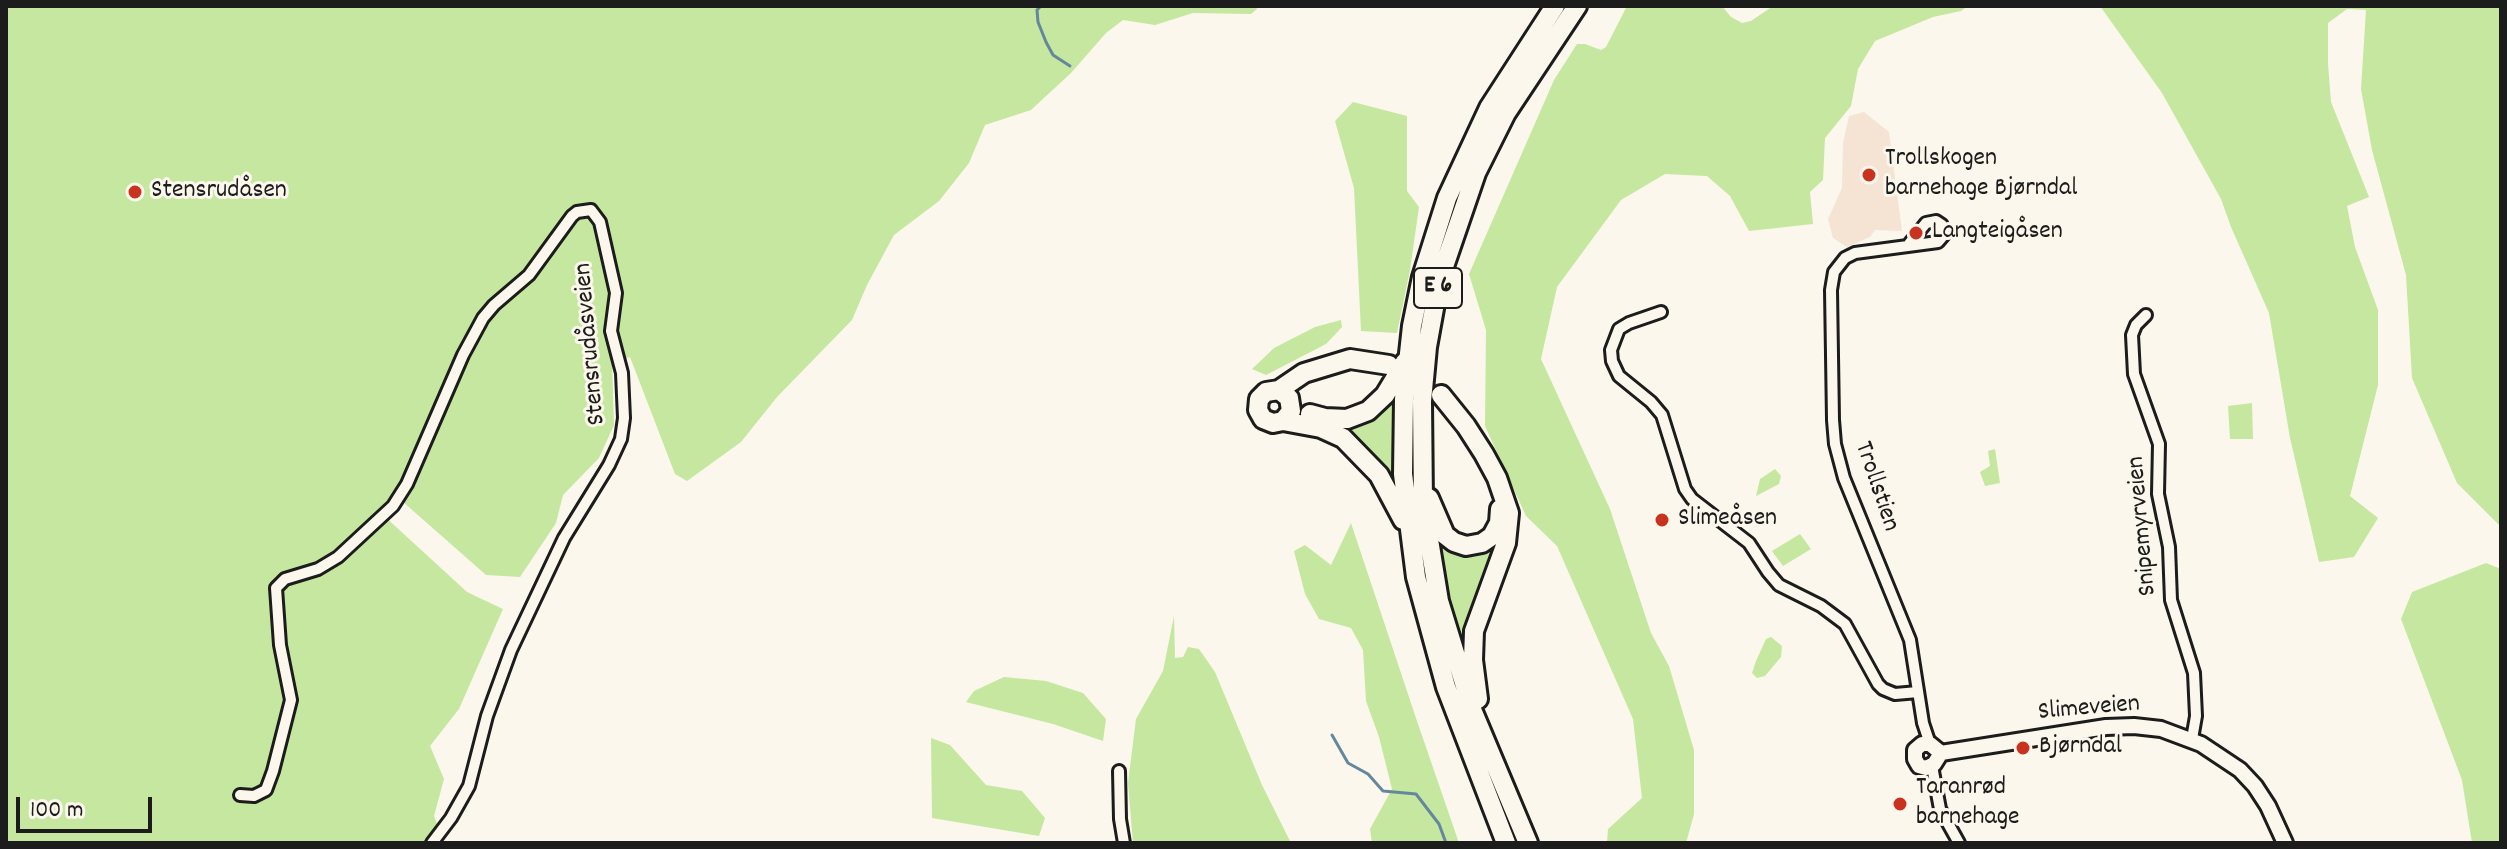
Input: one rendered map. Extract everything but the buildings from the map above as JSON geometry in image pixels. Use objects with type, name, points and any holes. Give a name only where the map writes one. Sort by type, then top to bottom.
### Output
[{"type":"highway","name":"E 6","points":[[1506,843],[1438,661],[1416,577],[1402,450],[1408,356],[1422,277],[1447,198],[1477,132],[1555,6]]},
{"type":"highway","name":"E 6","points":[[1528,843],[1485,744],[1439,601],[1426,529],[1421,476],[1422,401],[1428,336],[1439,281],[1476,173],[1506,113],[1577,6]]},
{"type":"highway","name":"E 6","points":[[1286,404],[1325,418],[1358,417],[1385,395],[1408,356]]},
{"type":"highway","points":[[1286,404],[1304,373],[1350,359],[1389,365]]},
{"type":"highway","name":"E 6","points":[[1441,395],[1472,434],[1493,471],[1508,508],[1508,533],[1503,553],[1479,613],[1473,646],[1474,674],[1485,744]]},
{"type":"highway","name":"E 6","points":[[1286,404],[1321,428],[1343,438],[1379,475],[1409,531]]},
{"type":"highway","name":"E 6","points":[[1421,476],[1442,531],[1462,546],[1478,545],[1495,532],[1500,519],[1501,490]]},
{"type":"street","name":"Stensrudåsveien","points":[[240,795],[254,796],[266,790],[291,700],[278,633],[276,588],[285,579],[318,569],[338,557],[393,506],[411,475],[463,355],[483,318],[529,275],[572,216],[591,210],[600,222],[616,293],[611,331],[622,373],[624,418],[621,439],[609,465],[564,538],[511,650],[487,716],[469,786],[432,843]]},
{"type":"street","name":"Trollstien","points":[[1909,244],[1850,255],[1834,272],[1831,290],[1832,404],[1835,444],[1841,468],[1908,636],[1918,692],[1936,748]]},
{"type":"street","points":[[1661,312],[1619,329],[1611,350],[1612,361],[1619,376],[1662,415],[1685,489],[1701,506],[1749,543],[1779,585],[1821,606],[1845,624],[1883,689],[1903,694],[1918,692]]},
{"type":"street","name":"Snipemyrveien","points":[[2146,315],[2136,325],[2132,335],[2134,374],[2159,444],[2158,494],[2169,547],[2171,600],[2194,673],[2196,716],[2192,739]]},
{"type":"street","name":"Slimeveien","points":[[1936,748],[2125,726],[2161,729],[2192,739],[2225,758],[2255,786],[2274,816],[2285,843]]},
{"type":"street","points":[[1932,766],[1919,766],[1914,756],[1919,745],[1936,748],[1932,766],[1940,809],[1959,843]]},
{"type":"street","points":[[1119,771],[1124,843]]},
{"type":"shaded area","name":"Trollskogen barnehage Bjørndal","points":[[1864,112],[1889,132],[1902,231],[1875,230],[1870,237],[1847,247],[1833,238],[1828,219],[1842,188],[1843,143],[1849,116]]},
{"type":"green space","points":[[6,6],[1255,6],[1257,9],[1251,14],[1193,13],[1155,25],[1123,20],[1106,33],[1071,73],[1031,110],[985,125],[969,163],[939,201],[894,235],[852,320],[777,397],[741,442],[687,481],[675,474],[630,357],[612,363],[614,425],[599,458],[563,495],[556,523],[520,577],[486,575],[394,494],[382,514],[467,592],[503,609],[459,709],[430,746],[444,779],[434,816],[440,832],[425,843],[6,843]]},
{"type":"green space","points":[[1627,6],[1722,6],[1731,17],[1742,23],[1751,21],[1773,6],[1968,6],[1875,41],[1858,69],[1851,106],[1825,138],[1823,180],[1810,192],[1813,224],[1749,231],[1730,196],[1707,176],[1665,174],[1621,200],[1557,287],[1541,359],[1610,509],[1651,633],[1669,666],[1694,750],[1694,814],[1686,843],[1607,843],[1608,829],[1642,798],[1633,719],[1557,546],[1526,516],[1485,426],[1486,330],[1469,274],[1554,80],[1577,44],[1601,50],[1606,47]]},
{"type":"green space","points":[[2100,6],[2501,6],[2501,527],[2457,483],[2412,378],[2406,275],[2372,150],[2361,89],[2366,10],[2347,9],[2328,23],[2328,64],[2331,102],[2369,197],[2347,206],[2355,247],[2378,310],[2378,385],[2350,496],[2378,518],[2354,557],[2319,562],[2290,438],[2269,313],[2221,199],[2162,93]]},
{"type":"green space","points":[[1353,102],[1407,116],[1407,191],[1419,207],[1397,333],[1361,331],[1354,188],[1335,121]]},
{"type":"green space","points":[[1341,320],[1342,327],[1326,344],[1266,375],[1252,369],[1274,348],[1315,327]]},
{"type":"green space","points":[[1393,389],[1395,488],[1342,427]]},
{"type":"green space","points":[[2252,403],[2253,439],[2230,439],[2228,406]]},
{"type":"green space","points":[[1995,449],[2000,483],[1985,486],[1980,472],[1990,466],[1988,451]]},
{"type":"green space","points":[[1775,469],[1781,476],[1779,484],[1756,496],[1760,479]]},
{"type":"green space","points":[[1351,523],[1459,843],[1372,843],[1370,829],[1392,789],[1366,701],[1363,650],[1351,628],[1319,619],[1305,594],[1294,551],[1305,545],[1331,565]]},
{"type":"green space","points":[[1501,531],[1468,670],[1449,602],[1437,541],[1442,538],[1448,543]]},
{"type":"green space","points":[[1800,534],[1811,549],[1783,566],[1772,551]]},
{"type":"green space","points":[[2486,563],[2501,569],[2501,843],[2472,843],[2462,780],[2401,619],[2412,592]]},
{"type":"green space","points":[[1174,616],[1175,658],[1183,657],[1188,647],[1199,649],[1215,672],[1262,785],[1291,843],[1133,843],[1128,783],[1136,719],[1163,671]]},
{"type":"green space","points":[[1771,637],[1782,646],[1781,657],[1765,676],[1757,678],[1752,673],[1756,661],[1766,639]]},
{"type":"green space","points":[[1004,677],[1046,681],[1083,693],[1106,719],[1103,741],[1053,724],[966,702],[974,691]]},
{"type":"green space","points":[[931,738],[950,745],[986,785],[1022,791],[1045,818],[1039,836],[932,818]]},
{"type":"waterway","points":[[1041,6],[1037,10],[1038,22],[1046,42],[1053,55],[1070,66]]},
{"type":"waterway","points":[[1332,735],[1348,763],[1368,774],[1383,791],[1416,794],[1439,824],[1446,843]]},
{"type":"place","name":"Trollskogen barnehage Bjørndal","points":[[1869,175]]},
{"type":"place","name":"Stensrudåsen","points":[[135,192]]},
{"type":"place","name":"Langteigåsen","points":[[1916,233]]},
{"type":"place","name":"Slimeåsen","points":[[1662,520]]},
{"type":"place","name":"Bjørndal","points":[[2023,748]]},
{"type":"place","name":"Taranrød barnehage","points":[[1900,804]]}]
